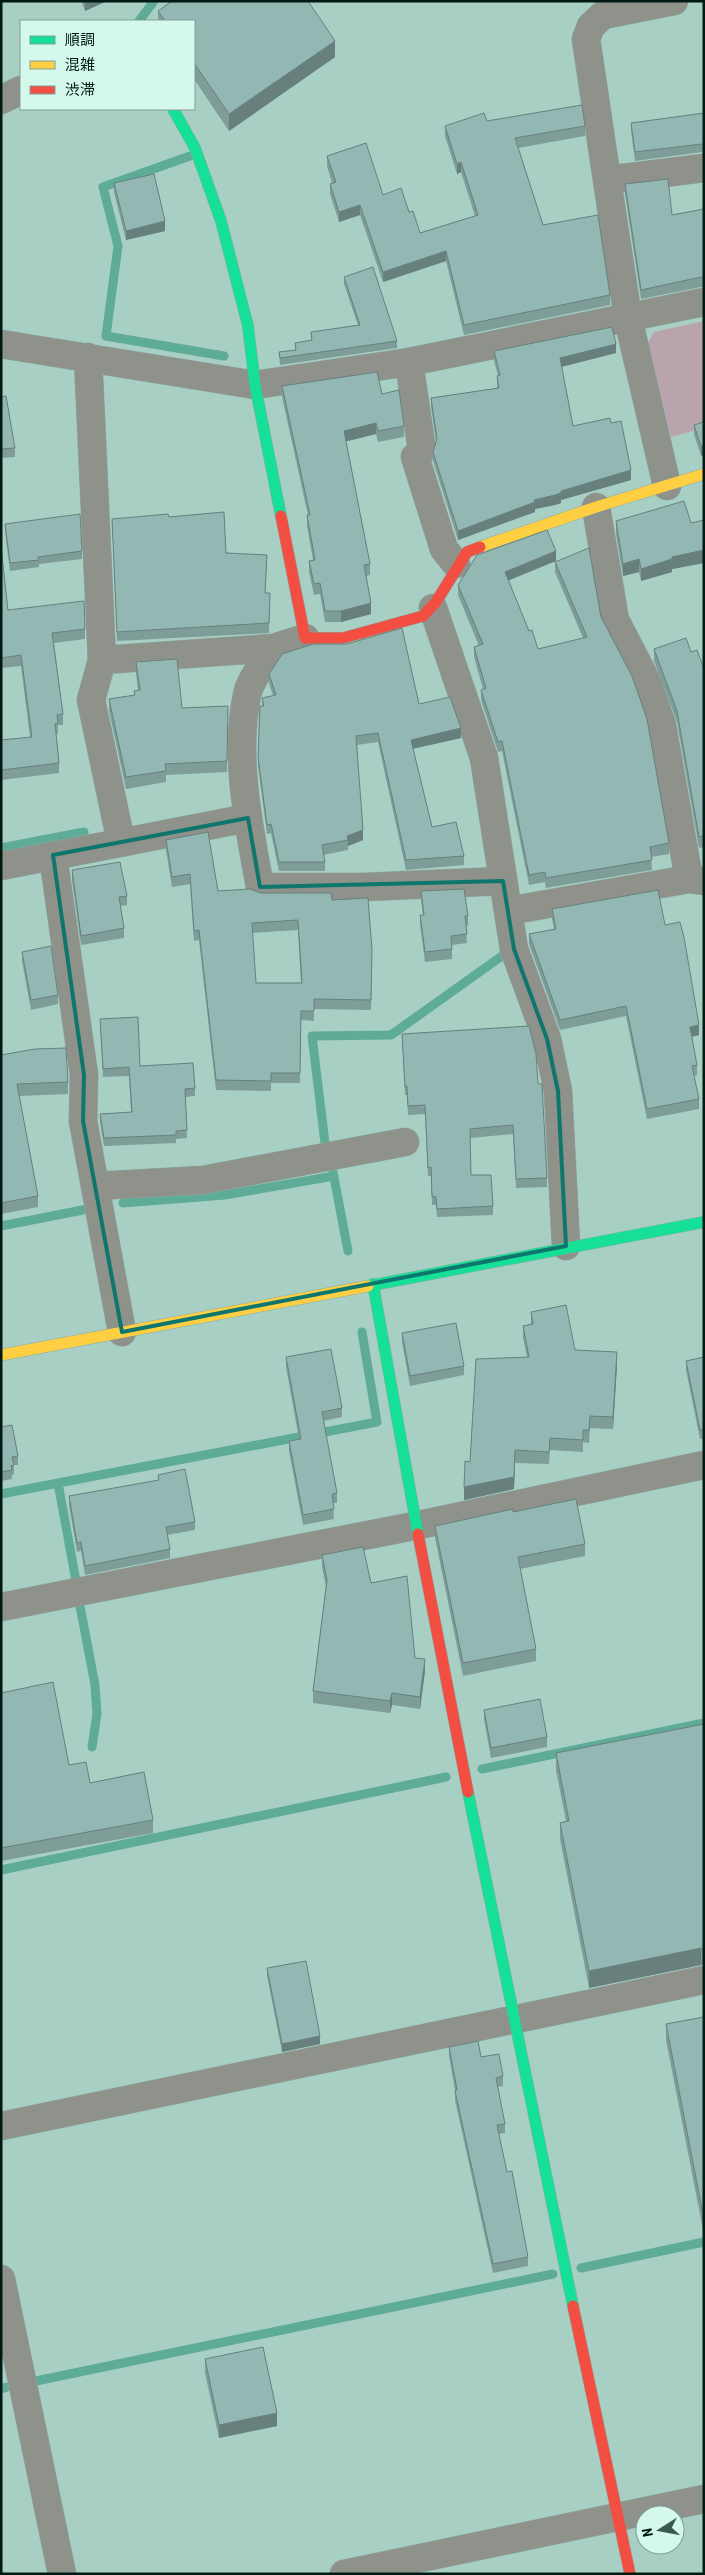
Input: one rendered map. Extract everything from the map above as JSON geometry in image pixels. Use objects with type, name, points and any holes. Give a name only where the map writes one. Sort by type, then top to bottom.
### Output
[{"type":"street","points":[[666,486],[628,318],[586,39],[590,26],[602,15],[674,1]]},
{"type":"street","points":[[1,100],[20,90]]},
{"type":"street","points":[[174,110],[195,148],[221,221],[248,326],[255,385],[305,638]]},
{"type":"street","points":[[607,180],[704,168]]},
{"type":"street","points":[[1,344],[255,385],[409,362],[704,302]]},
{"type":"street","points":[[88,357],[102,660],[91,700],[121,842]]},
{"type":"street","points":[[409,362],[422,450],[415,457],[444,549],[456,564]]},
{"type":"street","points":[[102,660],[273,648],[305,638],[343,638],[423,616],[433,608],[456,564],[467,552],[596,507],[704,474]]},
{"type":"street","points":[[508,910],[696,880],[662,725],[646,680],[615,620],[596,507]]},
{"type":"street","points":[[433,608],[484,758],[514,949],[547,1039],[558,1091],[566,1246]]},
{"type":"street","points":[[273,648],[247,693],[242,743],[248,818],[260,888],[365,887],[503,880]]},
{"type":"street","points":[[1,866],[248,818]]},
{"type":"street","points":[[53,855],[84,1075],[83,1121],[122,1332]]},
{"type":"street","points":[[95,1186],[203,1180],[405,1142]]},
{"type":"street","points":[[1,1355],[566,1246],[704,1222]]},
{"type":"street","points":[[373,1284],[414,1526],[513,2019],[630,2574]]},
{"type":"street","points":[[1,1607],[414,1526],[704,1465]]},
{"type":"street","points":[[1,2126],[704,1980]]},
{"type":"street","points":[[1,2279],[62,2574]]},
{"type":"street","points":[[344,2574],[704,2498]]},
{"type":"highlighted area","points":[[248,818],[260,887],[503,881],[514,949],[547,1039],[558,1091],[566,1246],[122,1332],[83,1121],[84,1075],[53,855]]},
{"type":"shaded area","points":[[704,321],[704,428],[671,437],[648,343],[654,332]]},
{"type":"building","points":[[172,1],[308,1],[335,41],[229,114],[195,64],[195,20],[164,20],[158,11]]},
{"type":"building","points":[[582,105],[585,126],[515,138],[543,225],[598,215],[610,295],[464,325],[446,251],[383,272],[360,205],[339,212],[330,184],[336,182],[327,156],[366,143],[383,195],[401,188],[409,212],[413,211],[420,233],[478,215],[461,162],[457,164],[445,126],[484,113],[487,121]]},
{"type":"building","points":[[704,113],[704,144],[635,152],[631,123]]},
{"type":"building","points":[[154,174],[165,221],[126,231],[114,183]]},
{"type":"building","points":[[668,179],[672,215],[704,209],[704,278],[701,277],[641,290],[625,184]]},
{"type":"building","points":[[373,267],[397,341],[280,358],[279,352],[296,350],[295,343],[312,340],[311,332],[360,325],[344,277]]},
{"type":"building","points":[[612,327],[616,344],[560,358],[573,426],[610,418],[611,423],[621,421],[631,470],[534,500],[535,502],[458,531],[433,452],[437,439],[431,398],[499,388],[497,376],[500,375],[494,351]]},
{"type":"building","points":[[377,372],[382,394],[399,390],[404,426],[378,431],[376,423],[344,431],[370,564],[364,565],[371,603],[341,611],[325,611],[320,583],[314,584],[309,561],[315,560],[307,515],[310,515],[282,386]]},
{"type":"building","points":[[6,396],[15,448],[1,449],[1,397]]},
{"type":"building","points":[[704,422],[704,446],[701,446],[694,425]]},
{"type":"building","points":[[684,501],[691,523],[704,520],[704,550],[672,557],[672,559],[641,569],[639,559],[623,564],[616,521]]},
{"type":"building","points":[[224,512],[226,553],[267,555],[265,593],[270,593],[269,623],[117,632],[112,519],[168,514],[169,517]]},
{"type":"building","points":[[80,514],[82,551],[38,557],[39,560],[10,563],[5,524]]},
{"type":"building","points":[[547,530],[556,551],[505,572],[529,631],[532,630],[538,649],[587,637],[555,562],[589,548],[601,617],[632,676],[647,719],[669,843],[650,847],[652,860],[546,878],[545,872],[529,875],[502,741],[498,742],[481,690],[486,688],[474,647],[483,644],[458,585],[477,555]]},
{"type":"building","points":[[1,547],[8,610],[84,601],[85,629],[52,633],[63,714],[57,715],[58,723],[55,724],[59,763],[1,770],[1,740],[32,737],[21,655],[1,658]]},
{"type":"building","points":[[402,628],[419,704],[450,697],[461,728],[411,740],[432,827],[456,822],[464,856],[406,860],[378,733],[356,736],[363,830],[347,836],[348,840],[322,845],[325,862],[279,862],[271,824],[267,825],[258,757],[260,706],[264,706],[262,698],[276,695],[269,674],[282,654],[313,644],[347,644]]},
{"type":"building","points":[[686,638],[691,652],[697,650],[704,669],[704,836],[699,837],[677,711],[654,649]]},
{"type":"building","points":[[177,659],[182,708],[228,706],[227,761],[165,764],[166,771],[126,777],[109,699],[135,695],[134,691],[140,690],[136,662]]},
{"type":"building","points":[[208,832],[218,891],[250,889],[260,893],[331,893],[332,900],[368,898],[372,950],[371,1000],[314,999],[314,1011],[301,1011],[300,1073],[271,1073],[271,1081],[216,1080],[199,930],[194,931],[190,874],[172,877],[166,840]],"holes":[[[298,920],[302,983],[256,983],[252,923]]]},
{"type":"building","points":[[120,862],[127,896],[119,897],[124,928],[81,936],[72,870]]},
{"type":"building","points":[[464,889],[468,916],[465,916],[467,934],[451,936],[452,949],[425,952],[420,915],[424,915],[421,891]]},
{"type":"building","points":[[658,890],[665,925],[680,922],[684,937],[699,1025],[690,1027],[697,1065],[692,1066],[699,1099],[647,1109],[626,1006],[560,1020],[529,934],[556,929],[552,909]]},
{"type":"building","points":[[51,946],[58,995],[31,1000],[22,952]]},
{"type":"building","points":[[138,1017],[140,1066],[193,1063],[195,1088],[185,1089],[187,1130],[176,1131],[176,1135],[104,1138],[100,1114],[132,1112],[129,1067],[103,1069],[100,1019]]},
{"type":"building","points":[[529,1026],[536,1054],[538,1084],[542,1084],[547,1178],[516,1179],[513,1125],[470,1129],[471,1175],[491,1175],[493,1206],[437,1209],[436,1197],[432,1196],[431,1167],[428,1168],[425,1105],[408,1106],[402,1034]]},
{"type":"building","points":[[66,1048],[68,1082],[17,1084],[38,1196],[1,1203],[1,1055],[35,1049]]},
{"type":"building","points":[[566,1305],[575,1350],[617,1352],[613,1417],[590,1416],[589,1430],[583,1430],[583,1440],[550,1438],[549,1452],[515,1450],[514,1477],[464,1487],[465,1461],[470,1462],[476,1359],[529,1357],[523,1326],[533,1324],[531,1312]]},
{"type":"building","points":[[456,1323],[464,1366],[410,1376],[402,1333]]},
{"type":"building","points":[[331,1349],[342,1408],[322,1412],[337,1493],[332,1494],[334,1509],[303,1515],[289,1441],[301,1439],[286,1357]]},
{"type":"building","points":[[704,1357],[704,1429],[700,1430],[686,1361]]},
{"type":"building","points":[[12,1425],[18,1456],[12,1457],[14,1465],[11,1466],[12,1470],[1,1472],[1,1427]]},
{"type":"building","points":[[185,1469],[195,1522],[166,1527],[170,1549],[85,1566],[81,1542],[77,1543],[69,1496],[159,1480],[158,1475]]},
{"type":"building","points":[[576,1499],[585,1544],[518,1557],[536,1649],[463,1663],[435,1526],[513,1509],[513,1512]]},
{"type":"building","points":[[363,1547],[371,1583],[407,1576],[415,1658],[425,1659],[420,1697],[392,1693],[390,1701],[313,1691],[327,1580],[322,1555]]},
{"type":"building","points":[[53,1682],[69,1765],[86,1762],[90,1783],[144,1772],[153,1820],[1,1848],[1,1693]]},
{"type":"building","points":[[540,1699],[547,1737],[491,1748],[484,1710]]},
{"type":"building","points":[[704,1724],[704,1949],[701,1948],[589,1971],[560,1823],[569,1821],[556,1753]]},
{"type":"building","points":[[306,1961],[320,2036],[282,2044],[267,1968]]},
{"type":"building","points":[[704,2017],[704,2214],[703,2214],[666,2024]]},
{"type":"building","points":[[478,2041],[481,2057],[499,2054],[503,2076],[496,2078],[505,2124],[497,2125],[507,2172],[512,2171],[528,2257],[493,2264],[455,2091],[457,2090],[449,2047]]},
{"type":"building","points":[[263,2347],[277,2413],[219,2425],[205,2359]]},
{"type":"waterway","points":[[140,20],[154,1]]},
{"type":"waterway","points":[[190,156],[103,187],[118,246],[106,336],[224,356]]},
{"type":"waterway","points":[[1,848],[84,832]]},
{"type":"waterway","points":[[325,1143],[312,1036],[391,1035],[509,951]]},
{"type":"waterway","points":[[333,1172],[348,1251]]},
{"type":"waterway","points":[[123,1203],[225,1195],[334,1176]]},
{"type":"waterway","points":[[1,1226],[88,1209]]},
{"type":"waterway","points":[[1,1494],[377,1422],[362,1332]]},
{"type":"waterway","points":[[58,1483],[76,1581]]},
{"type":"waterway","points":[[80,1606],[95,1685],[97,1714],[92,1747]]},
{"type":"waterway","points":[[482,1769],[704,1723]]},
{"type":"waterway","points":[[1,1870],[446,1777]]},
{"type":"waterway","points":[[581,2268],[704,2242]]},
{"type":"waterway","points":[[36,2381],[553,2274]]},
{"type":"waterway","points":[[1,2389],[7,2387]]},
{"type":"traffic: fast","points":[[174,110],[195,148],[221,221],[248,326],[255,385],[281,516]]},
{"type":"traffic: fast","points":[[368,1286],[704,1222]]},
{"type":"traffic: fast","points":[[373,1284],[418,1534]]},
{"type":"traffic: fast","points":[[468,1792],[573,2306]]},
{"type":"traffic: slow","points":[[480,547],[596,507],[704,474]]},
{"type":"traffic: slow","points":[[1,1355],[368,1286]]},
{"type":"traffic: jam","points":[[281,516],[305,638],[343,638],[423,616],[436,602],[467,552],[480,547]]},
{"type":"traffic: jam","points":[[418,1534],[468,1792]]},
{"type":"traffic: jam","points":[[573,2306],[630,2574]]}]
